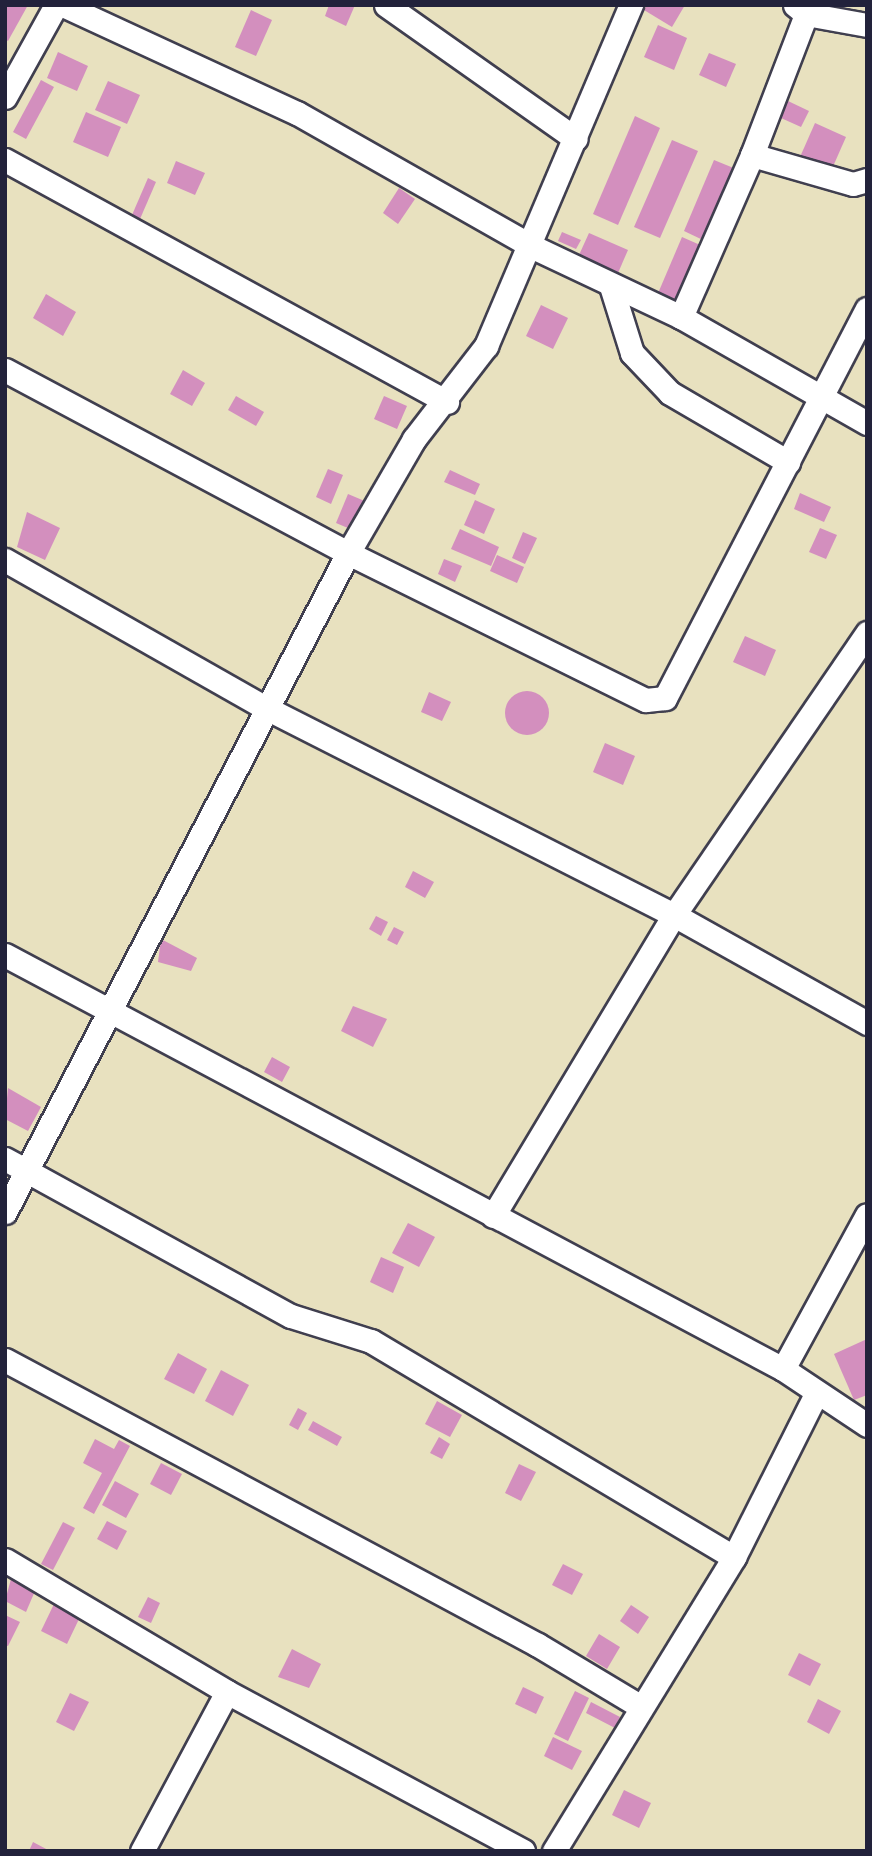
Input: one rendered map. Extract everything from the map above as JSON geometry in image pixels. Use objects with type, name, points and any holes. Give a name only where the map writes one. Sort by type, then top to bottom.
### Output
[{"type":"street","points":[[5,97],[56,5]]},
{"type":"street","points":[[63,5],[297,113],[533,247],[681,317],[821,400],[867,423]]},
{"type":"street","points":[[386,5],[576,139]]},
{"type":"street","points":[[5,1212],[348,553],[414,439],[447,402],[486,346],[533,247],[631,5]]},
{"type":"street","points":[[681,317],[752,155],[801,10],[867,24]]},
{"type":"street","points":[[752,155],[852,184],[867,180]]},
{"type":"street","points":[[5,160],[447,402]]},
{"type":"street","points":[[611,286],[632,353],[670,393],[788,462]]},
{"type":"street","points":[[5,370],[348,553],[646,700],[665,698],[867,309]]},
{"type":"street","points":[[5,560],[266,708],[674,915],[867,1023]]},
{"type":"street","points":[[494,1216],[674,915],[867,633]]},
{"type":"street","points":[[5,955],[783,1369],[816,1394],[867,1425]]},
{"type":"street","points":[[5,1159],[291,1316],[370,1341],[734,1557]]},
{"type":"street","points":[[783,1369],[867,1215]]},
{"type":"street","points":[[5,1360],[526,1639],[641,1707]]},
{"type":"street","points":[[554,1851],[734,1557],[816,1394]]},
{"type":"street","points":[[5,1560],[227,1692],[523,1851]]},
{"type":"street","points":[[142,1851],[227,1692]]},
{"type":"building","points":[[5,5],[28,5],[8,41],[5,39]]},
{"type":"building","points":[[329,5],[355,5],[346,26],[325,16]]},
{"type":"building","points":[[647,5],[685,5],[672,27],[644,10]]},
{"type":"building","points":[[251,10],[272,20],[256,56],[235,47]]},
{"type":"building","points":[[658,25],[687,38],[674,70],[644,57]]},
{"type":"building","points":[[58,52],[88,66],[77,91],[47,78]]},
{"type":"building","points":[[709,53],[736,64],[726,87],[699,75]]},
{"type":"building","points":[[41,80],[54,87],[26,139],[13,132]]},
{"type":"building","points":[[108,81],[140,95],[127,124],[95,110]]},
{"type":"building","points":[[788,101],[809,111],[801,127],[781,118]]},
{"type":"building","points":[[86,112],[121,127],[108,157],[73,142]]},
{"type":"building","points":[[635,116],[660,128],[618,225],[593,214]]},
{"type":"building","points":[[815,123],[846,137],[831,171],[800,157]]},
{"type":"building","points":[[672,140],[698,151],[660,238],[634,227]]},
{"type":"building","points":[[714,160],[736,169],[705,241],[684,231]]},
{"type":"building","points":[[176,161],[205,173],[195,195],[167,183]]},
{"type":"building","points":[[148,178],[156,182],[140,219],[132,215]]},
{"type":"building","points":[[399,188],[415,199],[398,224],[383,213]]},
{"type":"building","points":[[562,232],[581,240],[576,249],[558,241]]},
{"type":"building","points":[[589,233],[628,250],[618,273],[579,255]]},
{"type":"building","points":[[682,237],[707,248],[681,309],[656,298]]},
{"type":"building","points":[[46,294],[76,312],[63,336],[33,318]]},
{"type":"building","points":[[541,305],[568,318],[553,349],[526,336]]},
{"type":"building","points":[[183,370],[205,383],[192,406],[170,394]]},
{"type":"building","points":[[236,396],[264,412],[256,426],[228,410]]},
{"type":"building","points":[[384,396],[407,406],[397,429],[374,419]]},
{"type":"building","points":[[328,469],[343,475],[331,504],[316,497]]},
{"type":"building","points":[[450,470],[480,484],[475,495],[444,482]]},
{"type":"building","points":[[800,493],[831,507],[824,522],[794,509]]},
{"type":"building","points":[[348,494],[367,502],[355,531],[336,523]]},
{"type":"building","points":[[475,500],[495,509],[484,534],[464,525]]},
{"type":"building","points":[[27,512],[60,528],[45,560],[17,547]]},
{"type":"building","points":[[820,528],[837,535],[826,559],[809,552]]},
{"type":"building","points":[[460,529],[499,547],[491,566],[451,549]]},
{"type":"building","points":[[523,532],[537,538],[525,564],[512,558]]},
{"type":"building","points":[[497,555],[524,567],[517,583],[490,571]]},
{"type":"building","points":[[444,559],[462,566],[455,582],[438,574]]},
{"type":"building","points":[[745,636],[776,650],[765,676],[733,662]]},
{"type":"building","points":[[527,691],[536,692],[543,697],[548,704],[548,722],[543,729],[536,734],[527,735],[518,734],[511,729],[506,722],[505,713],[506,704],[511,697],[518,692]]},
{"type":"building","points":[[429,692],[451,702],[442,721],[421,712]]},
{"type":"building","points":[[605,743],[635,756],[623,785],[593,772]]},
{"type":"building","points":[[413,871],[434,882],[425,898],[405,887]]},
{"type":"building","points":[[376,916],[388,922],[381,936],[369,929]]},
{"type":"building","points":[[394,927],[404,932],[397,945],[387,940]]},
{"type":"building","points":[[161,939],[197,958],[191,971],[158,962]]},
{"type":"building","points":[[353,1006],[387,1019],[373,1047],[341,1031]]},
{"type":"building","points":[[272,1057],[290,1067],[282,1082],[264,1072]]},
{"type":"building","points":[[8,1088],[41,1107],[28,1131],[5,1119]]},
{"type":"building","points":[[408,1223],[435,1237],[419,1267],[392,1253]]},
{"type":"building","points":[[381,1257],[404,1267],[393,1293],[370,1282]]},
{"type":"building","points":[[867,1339],[867,1395],[854,1400],[834,1354]]},
{"type":"building","points":[[178,1353],[207,1369],[194,1394],[164,1379]]},
{"type":"building","points":[[221,1370],[249,1385],[233,1416],[205,1401]]},
{"type":"building","points":[[437,1401],[462,1415],[450,1437],[425,1424]]},
{"type":"building","points":[[298,1408],[307,1413],[298,1430],[289,1425]]},
{"type":"building","points":[[313,1421],[342,1437],[337,1446],[308,1430]]},
{"type":"building","points":[[439,1437],[450,1444],[442,1459],[430,1453]]},
{"type":"building","points":[[95,1439],[114,1449],[119,1440],[130,1446],[94,1514],[83,1508],[102,1473],[83,1463]]},
{"type":"building","points":[[161,1463],[182,1474],[171,1495],[150,1484]]},
{"type":"building","points":[[519,1464],[536,1472],[521,1501],[505,1493]]},
{"type":"building","points":[[115,1481],[139,1494],[126,1518],[102,1505]]},
{"type":"building","points":[[107,1521],[127,1531],[117,1550],[97,1539]]},
{"type":"building","points":[[63,1522],[75,1528],[53,1570],[41,1564]]},
{"type":"building","points":[[563,1564],[583,1574],[572,1595],[552,1585]]},
{"type":"building","points":[[11,1579],[35,1591],[26,1612],[5,1601]]},
{"type":"building","points":[[148,1597],[160,1603],[151,1623],[138,1617]]},
{"type":"building","points":[[54,1604],[80,1617],[67,1644],[41,1631]]},
{"type":"building","points":[[631,1605],[649,1617],[638,1634],[620,1621]]},
{"type":"building","points":[[5,1615],[20,1622],[8,1646],[5,1645]]},
{"type":"building","points":[[599,1634],[620,1647],[607,1669],[586,1656]]},
{"type":"building","points":[[292,1649],[321,1664],[309,1688],[278,1677]]},
{"type":"building","points":[[799,1653],[821,1664],[810,1686],[788,1675]]},
{"type":"building","points":[[523,1687],[544,1697],[536,1714],[515,1704]]},
{"type":"building","points":[[575,1691],[589,1698],[568,1741],[554,1734]]},
{"type":"building","points":[[70,1693],[89,1702],[74,1731],[56,1722]]},
{"type":"building","points":[[818,1699],[841,1711],[829,1734],[807,1722]]},
{"type":"building","points":[[591,1702],[620,1717],[615,1728],[586,1713]]},
{"type":"building","points":[[553,1737],[582,1751],[572,1770],[544,1756]]},
{"type":"building","points":[[624,1790],[651,1803],[639,1828],[612,1815]]},
{"type":"building","points":[[33,1842],[50,1851],[29,1851]]}]
